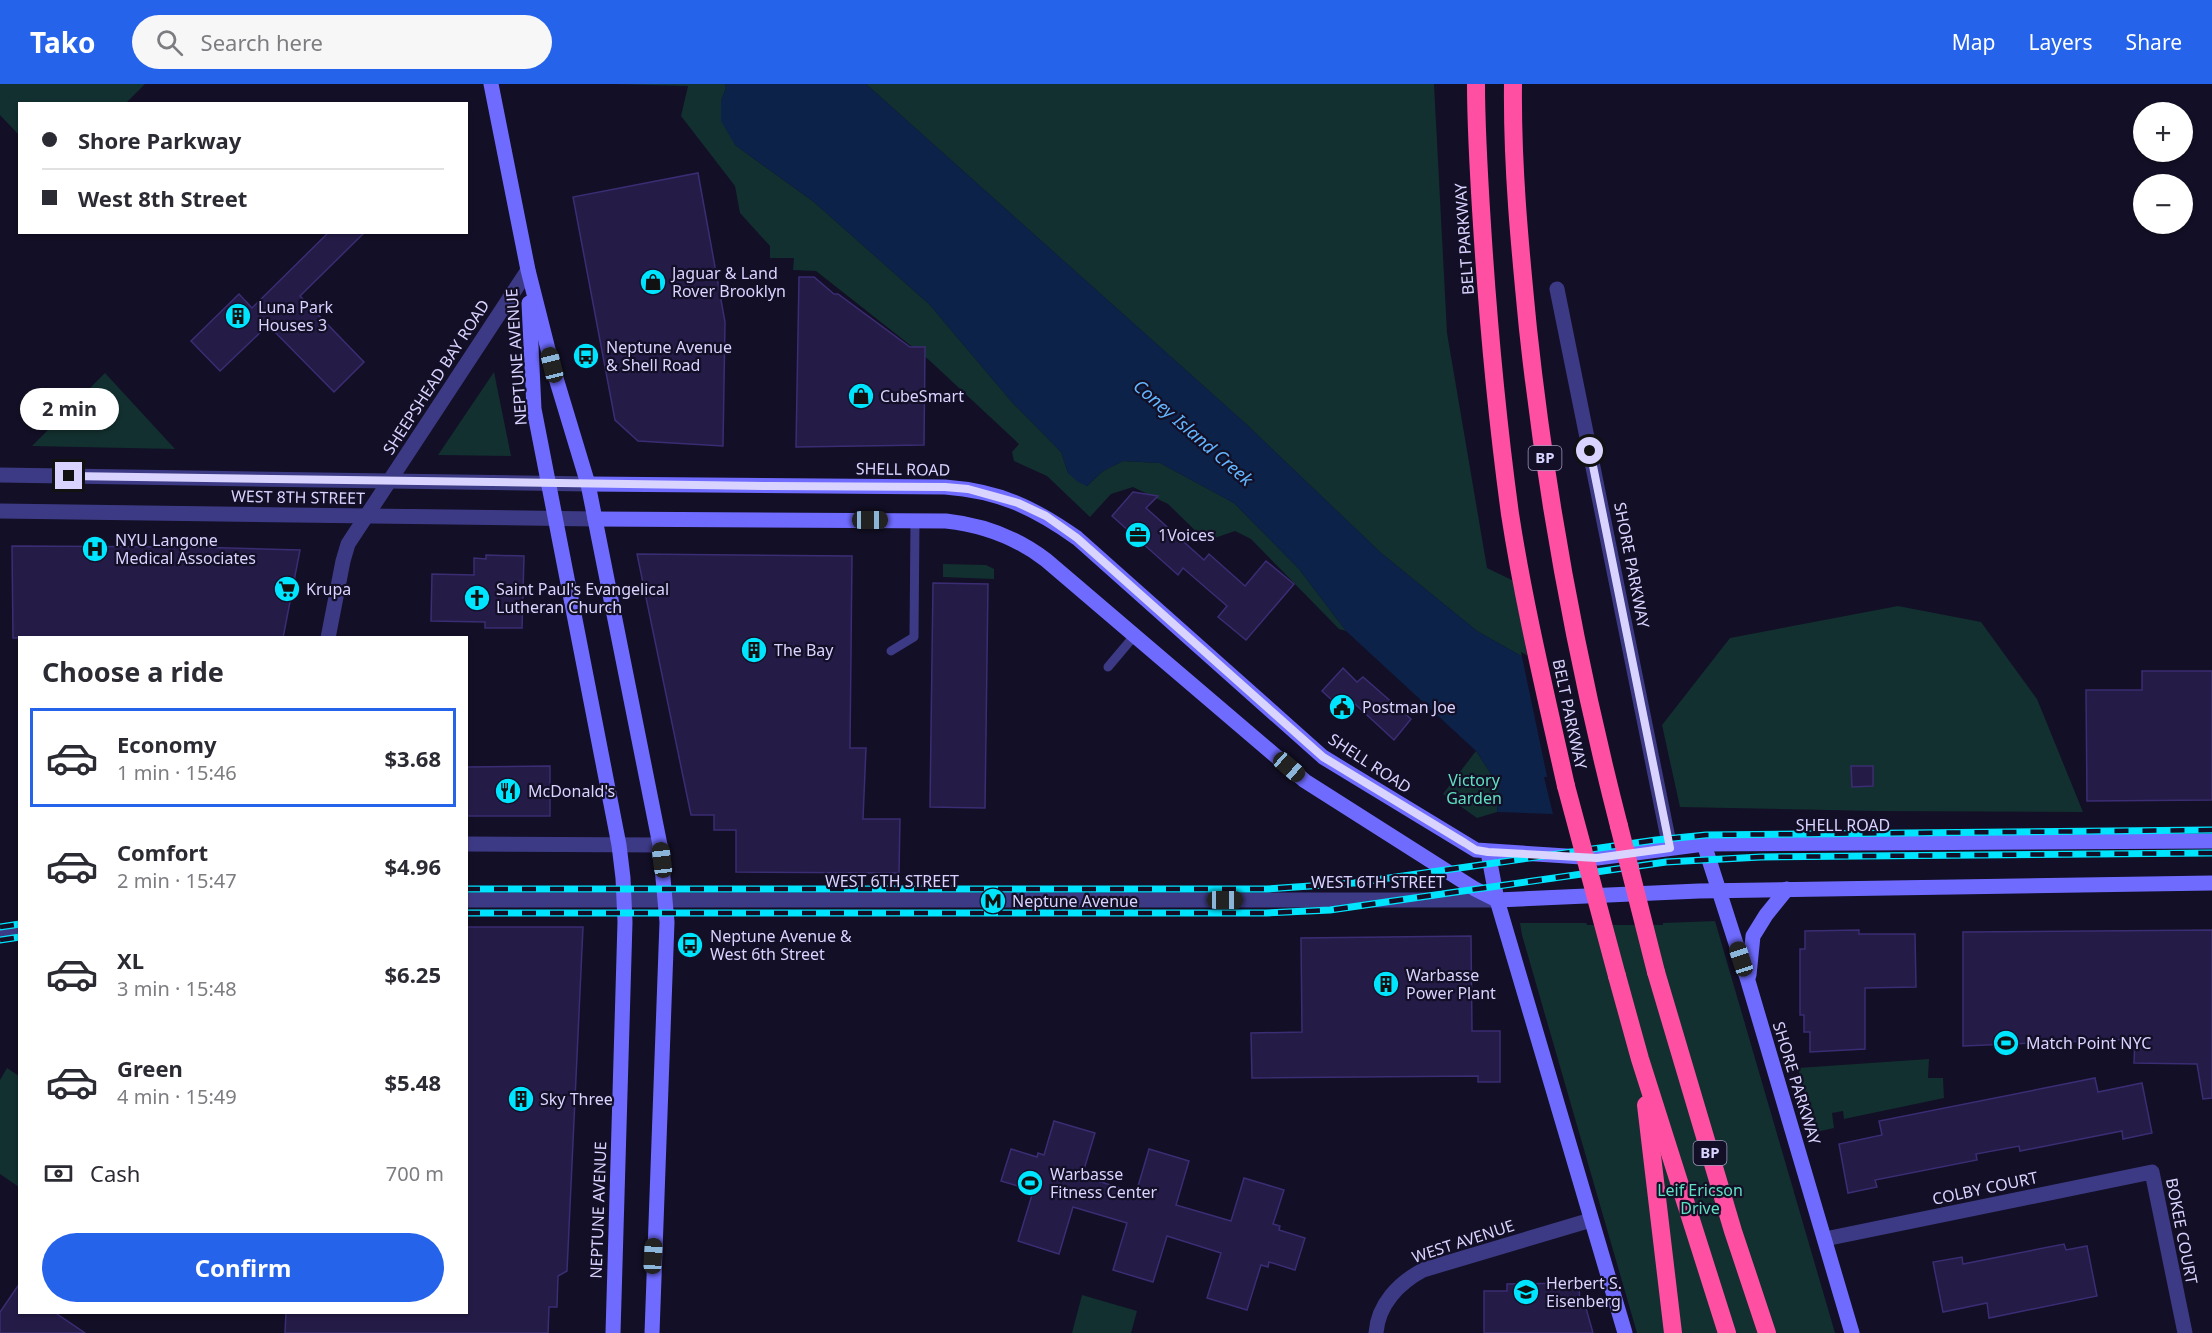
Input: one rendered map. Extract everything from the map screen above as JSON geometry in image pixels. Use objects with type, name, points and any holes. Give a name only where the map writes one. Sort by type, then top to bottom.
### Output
[{"type":"highway","name":"BELT PARKWAY","points":[[1476,84],[1476,120],[1494,384],[1511,516],[1537,655],[1566,786],[1640,1059],[1727,1333]]},
{"type":"highway","name":"BELT PARKWAY","points":[[1513,84],[1519,242],[1533,374],[1551,505],[1577,643],[1607,779],[1656,972],[1733,1231],[1767,1333]]},
{"type":"highway","points":[[1640,1059],[1673,1333]]},
{"type":"main road","name":"NEPTUNE AVENUE","points":[[491,84],[528,270],[552,365],[588,484],[660,845],[667,922],[652,1333]]},
{"type":"main road","name":"NEPTUNE AVENUE","points":[[528,270],[534,409],[619,845],[626,922],[613,1333]]},
{"type":"main road","name":"SHELL ROAD","points":[[588,484],[945,487],[968,489],[1018,503],[1046,516],[1077,538],[1323,757],[1476,850],[1597,858],[1704,844],[2212,841]]},
{"type":"main road","points":[[595,519],[915,520],[968,523],[1016,540],[1046,560],[1305,781],[1475,889],[1497,900],[1719,891],[2212,883]]},
{"type":"main road","name":"SHORE PARKWAY","points":[[1704,844],[1748,981],[1852,1333]]},
{"type":"main road","points":[[1488,852],[1497,900],[1625,1333]]},
{"type":"main road","points":[[1748,981],[1753,936],[1766,915],[1787,890]]},
{"type":"street","name":"SHEEPSHEAD BAY ROAD","points":[[328,636],[348,544],[528,270]]},
{"type":"street","name":"SHORE PARKWAY","points":[[1557,289],[1670,848]]},
{"type":"street","name":"WEST 8TH STREET","points":[[0,475],[588,484]]},
{"type":"street","name":"WEST 8TH STREET","points":[[0,511],[595,519]]},
{"type":"street","points":[[468,844],[660,845]]},
{"type":"street","name":"WEST 6TH STREET","points":[[468,900],[1497,900]]},
{"type":"street","points":[[0,932],[18,929]]},
{"type":"street","name":"COLBY COURT","points":[[1825,1239],[2152,1172]]},
{"type":"street","name":"BOKEE COURT","points":[[2152,1172],[2185,1333]]},
{"type":"street","name":"WEST AVENUE","points":[[1376,1333],[1383,1307],[1394,1291],[1423,1270],[1591,1220]]},
{"type":"lane","points":[[891,651],[914,638],[915,520]]},
{"type":"lane","points":[[1108,667],[1135,635]]},
{"type":"green space","points":[[0,84],[145,84],[127,102],[18,102],[18,134],[0,115]]},
{"type":"green space","points":[[614,84],[725,84],[726,88],[721,101],[735,145],[814,202],[929,304],[1011,401],[1061,452],[1068,473],[1087,486],[1103,471],[1123,461],[1160,463],[1234,503],[1299,569],[1346,631],[1339,629],[1251,539],[1235,531],[1206,541],[1168,504],[1133,487],[1111,494],[1090,517],[1047,476],[1014,461],[1012,452],[1019,444],[929,360],[816,271],[793,270],[794,258],[770,258],[770,246],[740,213],[735,186],[681,116],[688,86]]},
{"type":"green space","points":[[866,84],[1434,84],[1447,333],[1487,568],[1514,581],[1528,660],[1477,631],[1381,553],[1246,424]]},
{"type":"green space","points":[[494,372],[511,456],[438,455]]},
{"type":"green space","points":[[105,373],[175,449],[32,446]]},
{"type":"green space","points":[[943,564],[986,565],[994,569],[994,579],[943,577]]},
{"type":"green space","points":[[1898,606],[1981,622],[2037,699],[2083,812],[1680,807],[1662,725],[1730,638]]},
{"type":"green space","name":"Victory Garden","points":[[1476,751],[1499,786],[1497,812],[1477,818],[1443,794]]},
{"type":"green space","name":"Leif Ericson Drive","points":[[1715,921],[1835,1333],[1637,1333],[1520,923],[1663,925],[1663,923]]},
{"type":"green space","points":[[1929,1059],[1928,1078],[1943,1078],[1944,1098],[1844,1119],[1843,1111],[1832,1113],[1834,1128],[1816,1132],[1798,1068]]},
{"type":"green space","points":[[7,1068],[18,1075],[18,1186],[0,1174],[0,1080]]},
{"type":"green space","points":[[1082,1295],[1137,1311],[1131,1333],[1072,1333]]},
{"type":"water","name":"Coney Island Creek","points":[[725,84],[866,84],[1246,424],[1381,553],[1477,631],[1528,660],[1555,777],[1544,777],[1553,814],[1497,812],[1499,786],[1476,751],[1346,631],[1299,569],[1234,503],[1160,463],[1123,461],[1103,471],[1087,486],[1078,482],[1068,473],[1061,452],[1011,401],[929,304],[814,202],[735,145],[721,121],[721,101],[726,88]]},
{"type":"pier","points":[[1521,652],[1530,657],[1556,780],[1548,780]]},
{"type":"building","name":"Jaguar & Land Rover Brooklyn","points":[[698,173],[725,322],[723,446],[638,441],[615,420],[573,197]]},
{"type":"building","name":"Luna Park Houses 3","points":[[327,234],[363,234],[300,296],[364,362],[334,392],[268,325],[220,371],[191,341],[239,294],[252,308]]},
{"type":"building","name":"CubeSmart","points":[[799,277],[814,277],[834,294],[838,294],[910,347],[925,347],[924,445],[796,447]]},
{"type":"building","points":[[1133,492],[1158,496],[1146,508],[1204,560],[1209,554],[1245,586],[1266,561],[1294,584],[1246,640],[1218,617],[1227,606],[1183,568],[1178,575],[1112,516]]},
{"type":"building","points":[[12,546],[300,550],[283,636],[18,636],[18,638],[13,638]]},
{"type":"building","name":"The Bay","points":[[637,554],[852,556],[850,748],[866,748],[863,819],[900,819],[899,873],[736,872],[736,830],[714,830],[714,815],[691,815]]},
{"type":"building","name":"Saint Paul's Evangelical Lutheran Church","points":[[486,555],[524,556],[522,628],[485,628],[485,622],[431,621],[432,574],[474,575],[474,558],[486,559]]},
{"type":"building","points":[[933,583],[988,584],[985,808],[930,807]]},
{"type":"building","points":[[1343,668],[1357,682],[1363,677],[1411,719],[1394,740],[1355,704],[1346,713],[1322,691]]},
{"type":"building","points":[[2142,671],[2212,671],[2212,800],[2087,801],[2086,690],[2142,690]]},
{"type":"building","name":"McDonald's","points":[[550,766],[550,816],[468,816],[468,767]]},
{"type":"building","points":[[1851,766],[1873,766],[1873,786],[1852,787]]},
{"type":"building","name":"Sky Three","points":[[468,927],[583,927],[567,1271],[558,1276],[557,1307],[549,1307],[548,1333],[285,1333],[286,1314],[468,1314]]},
{"type":"building","points":[[1859,930],[1859,934],[1915,934],[1916,987],[1865,988],[1865,1049],[1810,1052],[1810,1032],[1804,1032],[1804,1015],[1800,1015],[1800,949],[1805,949],[1805,931]]},
{"type":"building","name":"Match Point NYC","points":[[2212,930],[2212,1098],[2203,1099],[2197,1064],[2134,1063],[2135,1039],[1963,1046],[1963,932]]},
{"type":"building","name":"Warbasse Power Plant","points":[[1471,936],[1472,1031],[1500,1031],[1500,1082],[1478,1082],[1478,1076],[1252,1078],[1251,1033],[1302,1032],[1301,938]]},
{"type":"building","points":[[2095,1078],[2098,1092],[2142,1083],[2152,1133],[2123,1139],[2122,1131],[2020,1151],[2019,1146],[1976,1154],[1977,1160],[1875,1180],[1877,1187],[1848,1193],[1839,1144],[1882,1135],[1879,1121]]},
{"type":"building","points":[[1054,1121],[1095,1133],[1082,1176],[1136,1193],[1149,1149],[1189,1161],[1176,1205],[1231,1221],[1244,1178],[1284,1190],[1273,1224],[1280,1226],[1279,1230],[1305,1238],[1295,1270],[1269,1262],[1268,1267],[1261,1265],[1247,1310],[1207,1298],[1221,1253],[1167,1236],[1153,1282],[1113,1270],[1127,1223],[1073,1207],[1059,1254],[1018,1241],[1032,1195],[1026,1193],[1028,1189],[1001,1181],[1011,1149],[1037,1157],[1038,1153],[1044,1155]]},
{"type":"building","points":[[2064,1244],[2066,1250],[2087,1246],[2097,1296],[1989,1318],[1987,1303],[1943,1312],[1933,1262],[1962,1257],[1963,1264]]},
{"type":"building","points":[[1579,1283],[1580,1308],[1586,1308],[1593,1333],[1484,1333],[1484,1291],[1507,1291],[1507,1284]]},
{"type":"building","points":[[18,1286],[18,1314],[57,1314],[85,1333],[0,1333],[0,1312]]},
{"type":"railway","points":[[468,889],[1267,889],[1354,883],[1656,840],[1706,835],[2212,830]]},
{"type":"railway","points":[[468,913],[1266,913],[1330,910],[1666,862],[1761,857],[2212,853]]},
{"type":"railway","points":[[0,927],[18,924]]},
{"type":"railway","points":[[0,940],[18,937]]},
{"type":"place","name":"Jaguar & Land Rover Brooklyn","points":[[653,282]]},
{"type":"place","name":"Luna Park Houses 3","points":[[238,316]]},
{"type":"place","name":"Neptune Avenue & Shell Road","points":[[586,356]]},
{"type":"place","name":"CubeSmart","points":[[861,396]]},
{"type":"place","name":"1Voices","points":[[1138,535]]},
{"type":"place","name":"NYU Langone Medical Associates","points":[[95,549]]},
{"type":"place","name":"Krupa","points":[[287,589]]},
{"type":"place","name":"Saint Paul's Evangelical Lutheran Church","points":[[477,598]]},
{"type":"place","name":"The Bay","points":[[754,650]]},
{"type":"place","name":"Postman Joe","points":[[1342,707]]},
{"type":"place","name":"McDonald's","points":[[508,791]]},
{"type":"place","name":"Neptune Avenue","points":[[993,901]]},
{"type":"place","name":"Neptune Avenue & West 6th Street","points":[[690,945]]},
{"type":"place","name":"Warbasse Power Plant","points":[[1386,984]]},
{"type":"place","name":"Match Point NYC","points":[[2006,1043]]},
{"type":"place","name":"Sky Three","points":[[521,1099]]},
{"type":"place","name":"Warbasse Fitness Center","points":[[1030,1183]]},
{"type":"place","name":"Herbert S. Eisenberg","points":[[1526,1292]]},
{"type":"route","points":[[69,476],[945,487],[988,493],[1046,516],[1077,538],[1323,757],[1476,850],[1597,858],[1670,848],[1590,451]]}]
